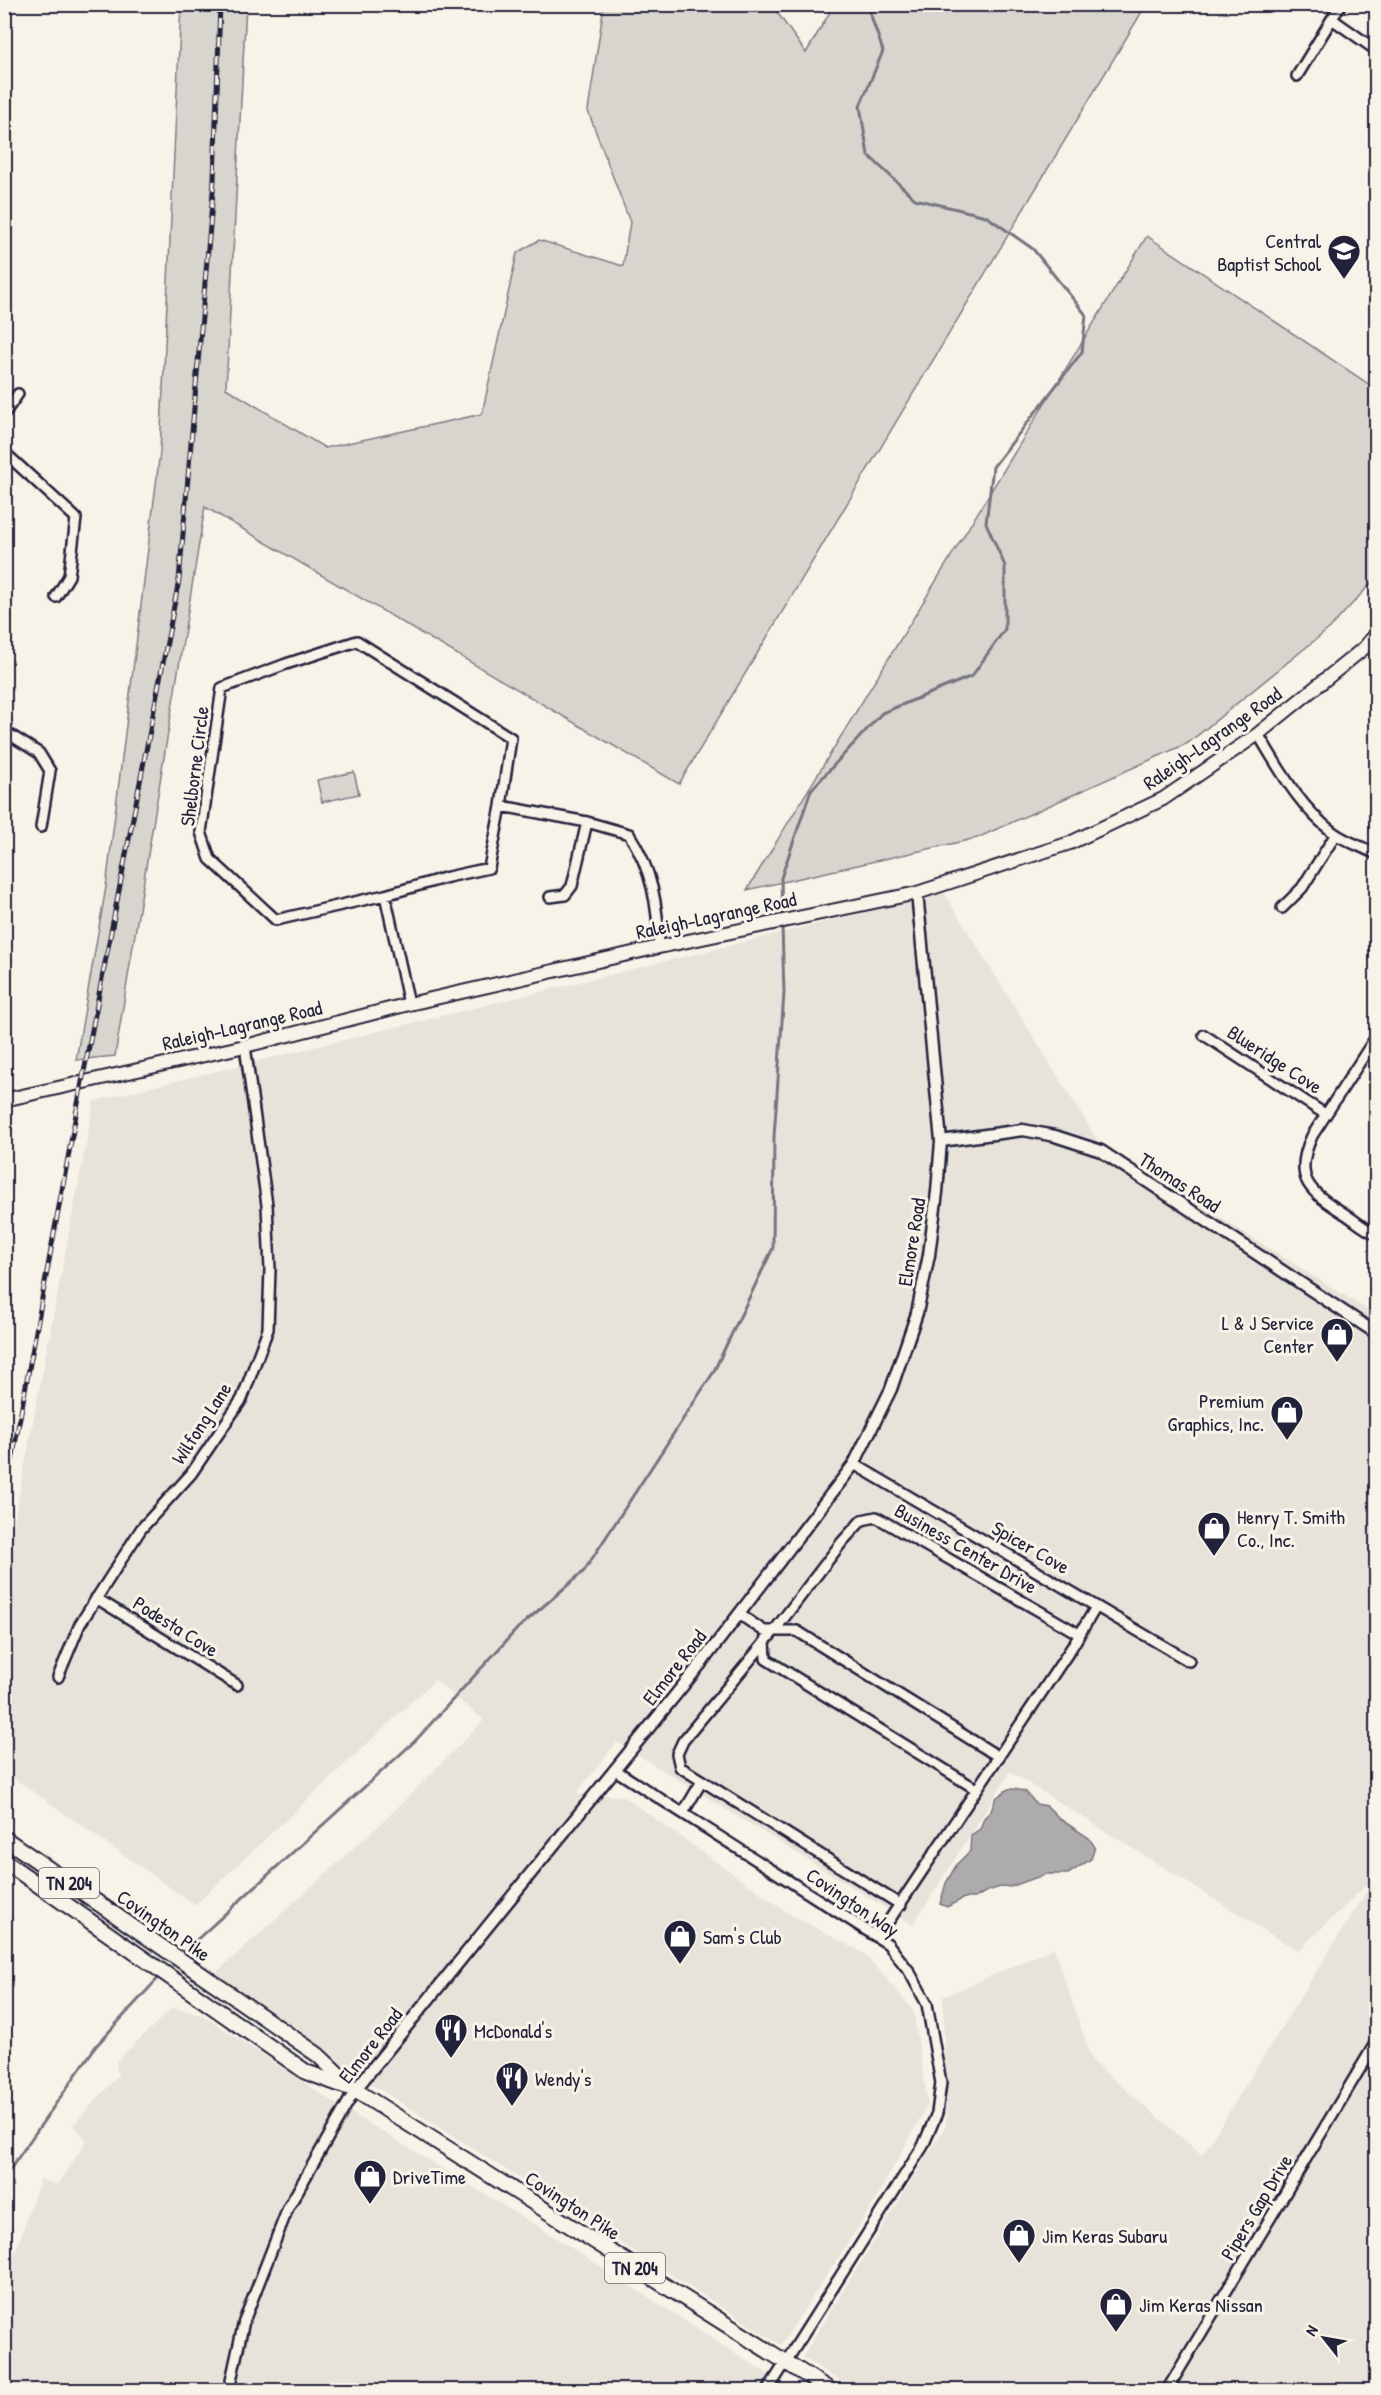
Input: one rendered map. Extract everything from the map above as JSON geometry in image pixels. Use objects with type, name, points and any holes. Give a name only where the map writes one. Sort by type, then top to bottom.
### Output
[{"type":"main road","name":"Raleigh-Lagrange Road","points":[[4,1100],[245,1046],[409,1004],[659,947],[917,893],[1070,843],[1163,799],[1258,734],[1364,648],[1377,634]]},
{"type":"main road","name":"Covington Pike","points":[[4,1838],[318,2055],[355,2090],[830,2391]]},
{"type":"main road","name":"Covington Pike","points":[[4,1861],[306,2072],[355,2090]]},
{"type":"street","points":[[1297,76],[1341,4]]},
{"type":"street","points":[[1332,19],[1377,50]]},
{"type":"street","points":[[4,414],[18,394]]},
{"type":"street","points":[[4,452],[76,518],[69,576],[56,597]]},
{"type":"street","name":"Shelborne Circle","points":[[357,641],[511,738],[501,806],[489,868],[276,920],[210,860],[201,832],[222,688],[357,641]]},
{"type":"street","points":[[4,731],[39,753],[50,771],[41,826]]},
{"type":"street","points":[[1258,734],[1289,785],[1311,813],[1336,834],[1377,854]]},
{"type":"street","points":[[501,806],[587,822],[629,834],[649,872],[656,904],[659,947]]},
{"type":"street","points":[[550,897],[565,895],[572,886],[587,822]]},
{"type":"street","points":[[1282,908],[1302,888],[1336,834]]},
{"type":"street","name":"Elmore Road","points":[[229,2391],[244,2321],[288,2208],[355,2090],[615,1770],[854,1464],[891,1389],[917,1313],[929,1255],[938,1192],[941,1141],[917,893]]},
{"type":"street","points":[[385,895],[409,1004]]},
{"type":"street","name":"Blueridge Cove","points":[[1204,1035],[1325,1114]]},
{"type":"street","points":[[1377,1037],[1325,1114],[1304,1153],[1303,1168],[1306,1181],[1318,1197],[1362,1227],[1377,1234]]},
{"type":"street","name":"Wilfong Lane","points":[[58,1677],[80,1624],[141,1529],[191,1474],[242,1399],[268,1329],[270,1269],[267,1205],[245,1046]]},
{"type":"street","name":"Thomas Road","points":[[941,1141],[1023,1130],[1055,1136],[1101,1151],[1377,1333]]},
{"type":"street","name":"Spicer Cove","points":[[854,1464],[1189,1662]]},
{"type":"street","name":"Business Center Drive","points":[[702,1780],[681,1767],[677,1754],[683,1741],[765,1643],[842,1542],[862,1520],[876,1517],[1080,1634]]},
{"type":"street","name":"Podesta Cove","points":[[96,1598],[237,1685]]},
{"type":"street","points":[[878,1937],[1096,1607]]},
{"type":"street","points":[[739,1614],[764,1631],[797,1631],[999,1756]]},
{"type":"street","points":[[764,1631],[766,1659],[976,1790]]},
{"type":"street","name":"Covington Way","points":[[615,1770],[888,1944],[909,1971],[927,2004],[941,2093],[937,2113],[923,2146],[768,2391]]},
{"type":"street","points":[[683,1814],[702,1780],[901,1905]]},
{"type":"street","name":"Pipers Gap Drive","points":[[1167,2391],[1377,2042]]},
{"type":"shaded area","points":[[181,5],[246,5],[226,388],[325,448],[482,414],[517,253],[539,240],[623,266],[630,222],[588,111],[604,5],[772,5],[806,53],[834,5],[1146,5],[679,784],[205,507],[115,1056],[76,1060],[106,887],[160,452]]},
{"type":"shaded area","points":[[1147,236],[1376,389],[1376,578],[1330,628],[1188,743],[977,838],[747,890]]},
{"type":"shaded area","points":[[354,772],[359,794],[322,802],[317,780]]},
{"type":"shaded area","points":[[944,893],[1098,1141],[1376,1315],[1376,1876],[1298,1951],[1010,1772],[913,1925],[617,1742],[576,1794],[623,1796],[790,1914],[865,1954],[913,2010],[928,2104],[874,2203],[781,2345],[208,1980],[385,1820],[484,1720],[435,1680],[195,1905],[5,1772],[5,1569],[94,1101]]},
{"type":"shaded area","points":[[1008,1789],[1026,1792],[1036,1804],[1047,1806],[1060,1819],[1089,1838],[1095,1847],[1091,1859],[1068,1874],[1046,1874],[1010,1887],[1003,1886],[985,1892],[975,1898],[964,1898],[947,1907],[940,1904],[946,1883],[957,1864],[970,1851],[971,1835],[980,1829],[996,1798]]},
{"type":"shaded area","points":[[1376,1876],[1376,2390],[855,2390],[802,2357],[946,2125],[943,1997],[1054,1948],[1092,2061],[1202,2155]]},
{"type":"shaded area","points":[[173,2007],[204,2016],[335,2103],[539,2227],[793,2390],[5,2390],[5,2283],[40,2179],[58,2185],[87,2140],[73,2125],[118,2076],[116,2062]]},
{"type":"waterway","points":[[782,918],[781,878],[811,790],[882,713],[972,676],[1005,629],[1005,566],[986,523],[993,467],[1082,352],[1086,315],[1033,249],[986,216],[915,199],[868,155],[860,106],[883,51],[867,4]]},
{"type":"waterway","points":[[180,1955],[416,1740],[517,1629],[584,1571],[713,1373],[773,1248],[774,1137],[784,993],[782,925]]},
{"type":"waterway","points":[[4,2178],[96,2046],[161,1975]]},
{"type":"railway","points":[[4,1504],[82,1082],[179,580],[214,180],[220,4]]},
{"type":"place","name":"Central Baptist School","points":[[1344,280]]},
{"type":"place","name":"L & J Service Center","points":[[1337,1363]]},
{"type":"place","name":"Premium Graphics, Inc.","points":[[1287,1441]]},
{"type":"place","name":"Henry T. Smith Co., Inc.","points":[[1214,1557]]},
{"type":"place","name":"Sam's Club","points":[[680,1965]]},
{"type":"place","name":"McDonald's","points":[[451,2059]]},
{"type":"place","name":"Wendy's","points":[[512,2107]]},
{"type":"place","name":"DriveTime","points":[[370,2205]]},
{"type":"place","name":"Jim Keras Subaru","points":[[1019,2264]]},
{"type":"place","name":"Jim Keras Nissan","points":[[1116,2333]]}]
